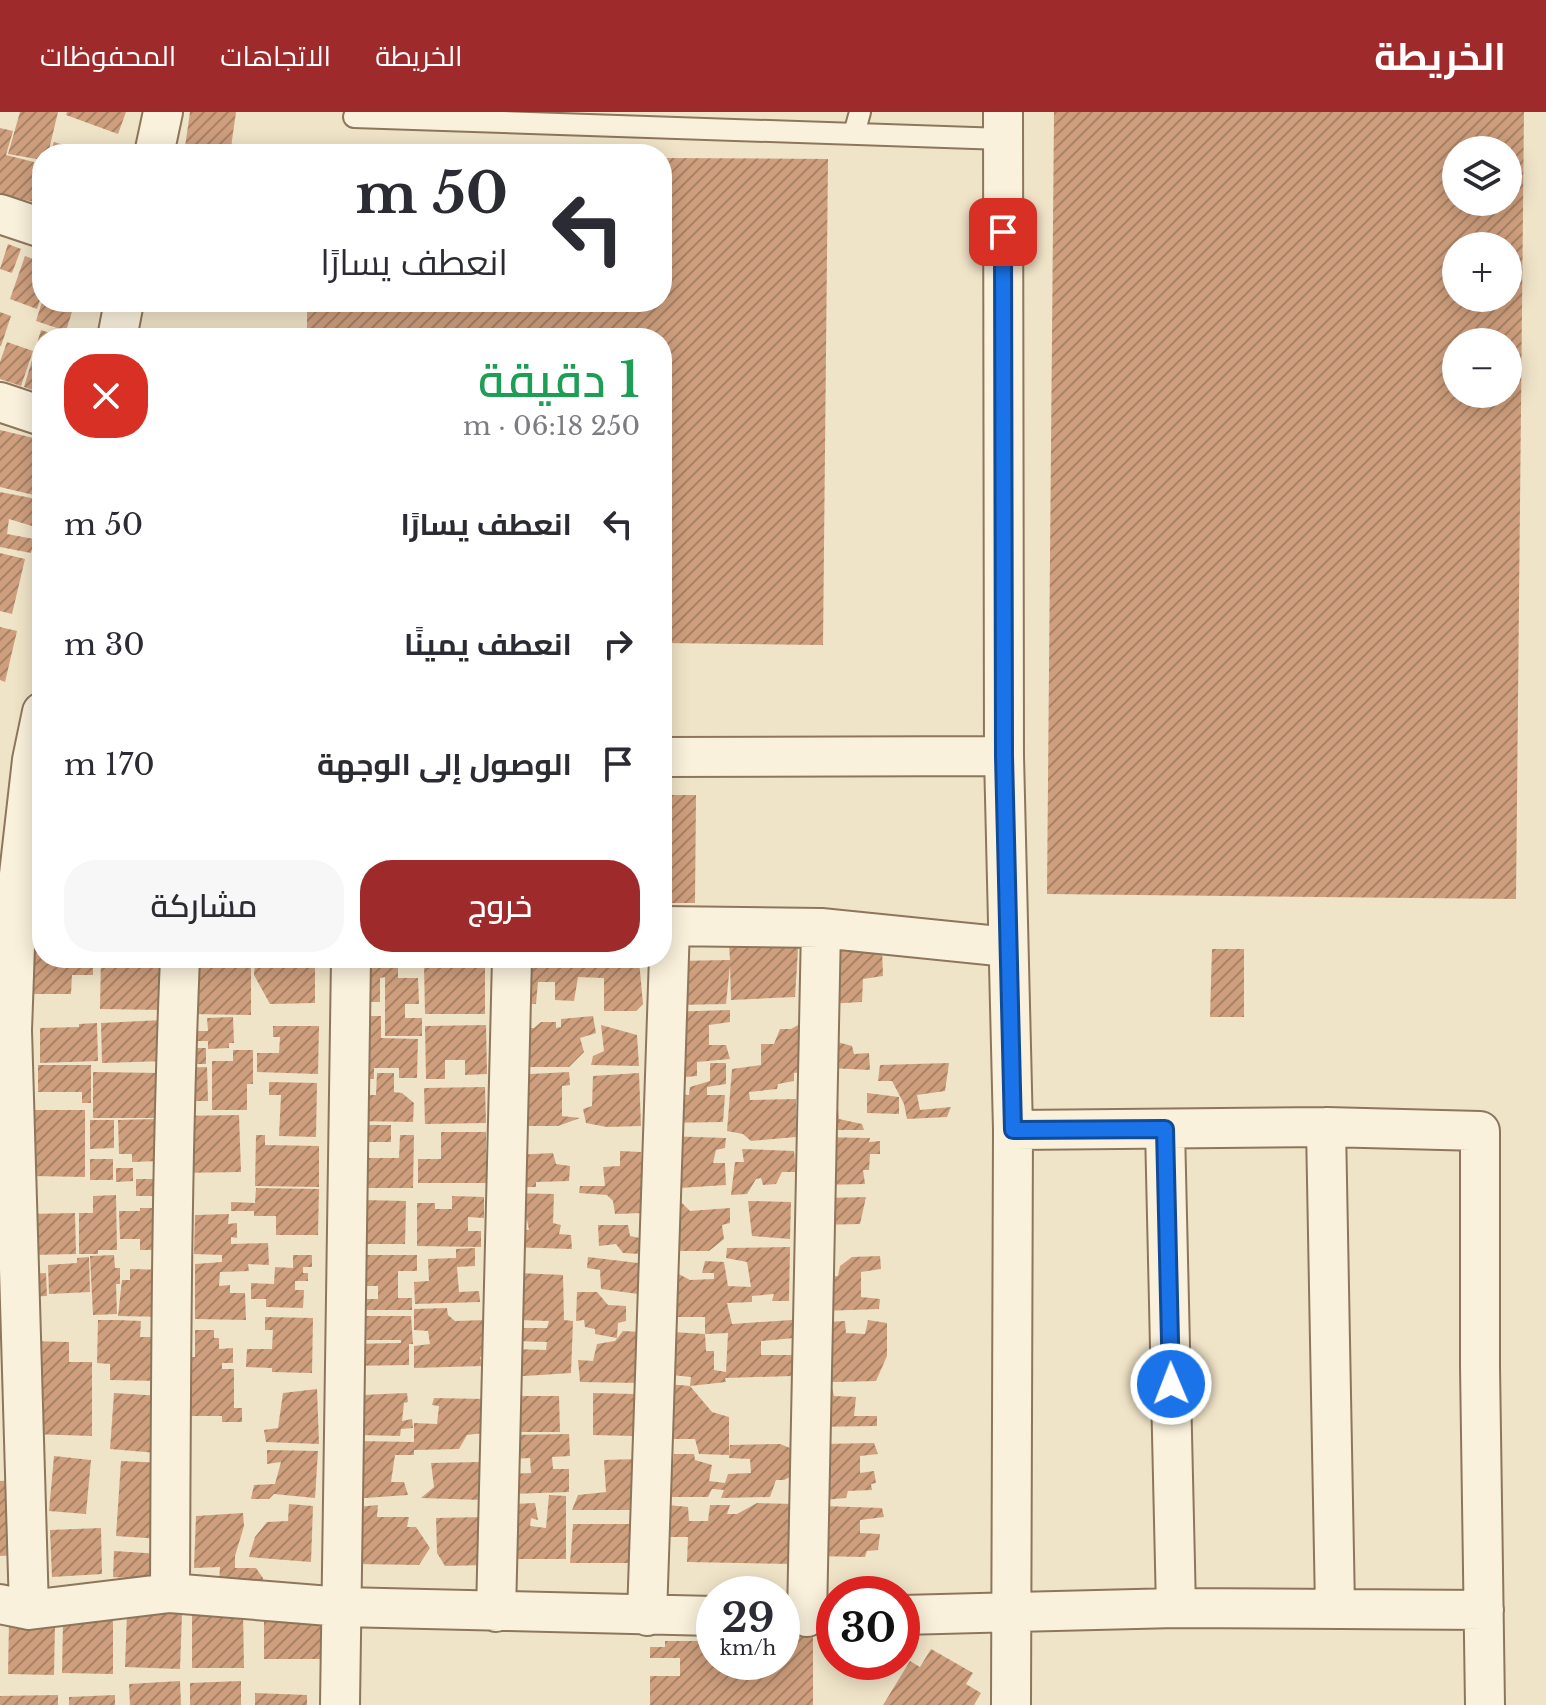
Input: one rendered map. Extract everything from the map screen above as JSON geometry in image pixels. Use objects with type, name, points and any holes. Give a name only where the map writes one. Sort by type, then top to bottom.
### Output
[{"type":"street","points":[[156,144],[163,112]]},
{"type":"street","points":[[1003,126],[1004,756],[1013,1130],[1011,1705]]},
{"type":"street","points":[[0,214],[32,225]]},
{"type":"street","points":[[0,402],[32,413]]},
{"type":"street","points":[[672,757],[1004,756]]},
{"type":"street","points":[[32,793],[17,892],[30,922],[12,1030],[14,1607],[170,1593],[342,1607],[696,1616]]},
{"type":"street","points":[[672,926],[821,928],[1008,947]]},
{"type":"street","points":[[808,1617],[821,928]]},
{"type":"street","points":[[170,1593],[171,1247],[180,968]]},
{"type":"street","points":[[340,1705],[351,968]]},
{"type":"street","points":[[496,1612],[512,968]]},
{"type":"street","points":[[647,1616],[665,968]]},
{"type":"street","points":[[1013,1130],[1326,1127],[1481,1133],[1480,1366],[1485,1705]]},
{"type":"street","points":[[1326,1127],[1335,1608]]},
{"type":"street","points":[[1165,1129],[1176,1608]]},
{"type":"street","points":[[920,1615],[1176,1608],[1484,1610]]},
{"type":"lane","points":[[854,134],[860,112]]},
{"type":"lane","points":[[354,117],[854,134],[1003,126]]},
{"type":"building","points":[[20,112],[58,112],[50,144],[32,144],[32,158],[8,154]]},
{"type":"building","points":[[67,112],[126,112],[118,134],[66,115]]},
{"type":"building","points":[[190,112],[236,112],[231,144],[185,144]]},
{"type":"building","points":[[1054,112],[1524,112],[1522,309],[1522,232],[1442,232],[1442,312],[1522,312],[1522,328],[1442,328],[1442,408],[1521,408],[1516,899],[1047,894]]},
{"type":"building","points":[[0,128],[13,131],[6,155],[32,162],[32,202],[0,194]]},
{"type":"building","points":[[672,158],[828,159],[823,645],[672,643],[672,328],[307,328],[307,312],[672,312]]},
{"type":"building","points":[[8,244],[21,249],[12,273],[0,269]]},
{"type":"building","points":[[25,256],[32,258],[32,307],[10,299]]},
{"type":"building","points":[[0,312],[11,316],[1,346],[0,346]]},
{"type":"building","points":[[39,312],[72,312],[67,328],[36,321]]},
{"type":"building","points":[[7,342],[32,351],[21,386],[0,379],[0,362]]},
{"type":"building","points":[[32,360],[32,390],[24,387]]},
{"type":"building","points":[[0,430],[32,438],[32,495],[0,487]]},
{"type":"building","points":[[0,492],[32,498],[32,526],[9,519],[7,534],[32,539],[31,553],[0,547]]},
{"type":"building","points":[[0,553],[25,559],[12,614],[0,611]]},
{"type":"building","points":[[0,627],[17,631],[5,682],[0,680]]},
{"type":"building","points":[[672,795],[696,795],[695,903],[672,903]]},
{"type":"building","points":[[799,933],[795,997],[731,1000],[730,965],[726,1004],[677,1005],[673,961],[730,960],[729,944]]},
{"type":"building","points":[[24,934],[32,934],[32,968],[93,968],[93,975],[72,975],[71,994],[24,994]]},
{"type":"building","points":[[826,947],[882,947],[883,976],[863,979],[862,1002],[826,1004]]},
{"type":"building","points":[[1212,949],[1244,949],[1244,1017],[1210,1017]]},
{"type":"building","points":[[101,968],[164,968],[163,1010],[100,1009]]},
{"type":"building","points":[[199,968],[251,968],[251,1015],[191,1014],[191,1001],[199,1001]]},
{"type":"building","points":[[255,968],[315,968],[315,1003],[270,1004],[254,975]]},
{"type":"building","points":[[359,968],[398,968],[398,978],[418,978],[419,1004],[405,1004],[405,1018],[422,1018],[422,1036],[385,1036],[385,977],[380,978],[380,1002],[360,1002]]},
{"type":"building","points":[[424,968],[485,968],[485,1014],[425,1014]]},
{"type":"building","points":[[514,968],[640,968],[643,1004],[636,1011],[604,1011],[604,978],[578,977],[574,1001],[555,1000],[555,982],[538,982],[536,1004],[513,1004]]},
{"type":"building","points":[[730,1010],[730,1022],[709,1025],[709,1045],[726,1045],[730,1059],[697,1062],[697,1076],[662,1079],[665,1012]]},
{"type":"building","points":[[355,1016],[381,1016],[381,1038],[418,1039],[417,1078],[399,1078],[399,1068],[374,1068],[374,1079],[355,1079]]},
{"type":"building","points":[[593,1016],[596,1033],[580,1038],[584,1052],[569,1067],[521,1067],[525,1028],[534,1028],[541,1022],[556,1022],[556,1028],[561,1027],[561,1019]]},
{"type":"building","points":[[233,1017],[234,1043],[229,1043],[229,1048],[208,1049],[208,1041],[192,1041],[192,1031],[208,1031],[207,1018]]},
{"type":"building","points":[[163,1020],[165,1061],[102,1063],[101,1023]]},
{"type":"building","points":[[805,1021],[803,1072],[794,1073],[794,1081],[778,1084],[777,1089],[749,1092],[750,1100],[796,1099],[796,1137],[751,1141],[743,1134],[727,1131],[732,1069],[761,1065],[761,1044],[774,1044],[780,1029],[791,1029]]},
{"type":"building","points":[[97,1023],[98,1061],[40,1063],[40,1028],[79,1027],[79,1024]]},
{"type":"building","points":[[486,1025],[487,1074],[465,1075],[465,1060],[445,1060],[445,1079],[426,1079],[425,1026]]},
{"type":"building","points":[[601,1025],[637,1035],[639,1066],[591,1065],[593,1056],[604,1051]]},
{"type":"building","points":[[273,1026],[319,1026],[318,1074],[257,1072],[257,1053],[279,1053],[280,1037],[273,1037]]},
{"type":"building","points":[[830,1040],[852,1046],[854,1054],[869,1053],[870,1070],[830,1068]]},
{"type":"building","points":[[190,1048],[206,1048],[206,1064],[190,1064]]},
{"type":"building","points":[[233,1050],[253,1050],[253,1084],[247,1084],[247,1110],[212,1110],[212,1061],[233,1061]]},
{"type":"building","points":[[710,1063],[726,1063],[726,1084],[707,1087],[707,1095],[725,1095],[723,1122],[661,1123],[678,1094],[689,1095],[690,1087],[710,1081]]},
{"type":"building","points":[[949,1063],[945,1091],[917,1095],[920,1110],[951,1107],[947,1117],[907,1119],[904,1104],[892,1081],[878,1081],[880,1065]]},
{"type":"building","points":[[38,1065],[91,1065],[91,1103],[82,1103],[82,1092],[38,1092]]},
{"type":"building","points":[[207,1067],[208,1101],[181,1101],[180,1068]]},
{"type":"building","points":[[93,1072],[162,1073],[161,1118],[93,1118]]},
{"type":"building","points":[[569,1072],[570,1085],[562,1086],[562,1116],[580,1118],[558,1126],[510,1126],[511,1075]]},
{"type":"building","points":[[377,1073],[394,1073],[394,1092],[402,1093],[414,1103],[413,1122],[358,1121],[359,1095],[376,1095]]},
{"type":"building","points":[[639,1073],[641,1126],[607,1127],[586,1123],[583,1109],[592,1106],[593,1076]]},
{"type":"building","points":[[269,1082],[317,1083],[316,1137],[279,1136],[281,1095],[269,1095]]},
{"type":"building","points":[[485,1087],[486,1123],[425,1124],[424,1088]]},
{"type":"building","points":[[867,1093],[899,1097],[899,1114],[867,1113]]},
{"type":"building","points":[[830,1097],[837,1098],[839,1119],[862,1124],[864,1130],[829,1130]]},
{"type":"building","points":[[32,1110],[85,1110],[85,1177],[31,1176]]},
{"type":"building","points":[[239,1115],[241,1172],[176,1173],[176,1116]]},
{"type":"building","points":[[159,1119],[160,1161],[132,1162],[132,1154],[119,1154],[118,1120]]},
{"type":"building","points":[[90,1120],[114,1120],[114,1148],[90,1149]]},
{"type":"building","points":[[355,1125],[391,1125],[391,1142],[355,1142]]},
{"type":"building","points":[[441,1132],[486,1132],[486,1183],[418,1183],[418,1159],[441,1159]]},
{"type":"building","points":[[256,1135],[265,1135],[265,1145],[319,1146],[319,1187],[255,1186]]},
{"type":"building","points":[[400,1135],[414,1135],[413,1188],[359,1188],[359,1158],[399,1158]]},
{"type":"building","points":[[666,1136],[726,1138],[725,1148],[716,1150],[713,1163],[725,1163],[726,1185],[664,1189]]},
{"type":"building","points":[[818,1137],[880,1141],[880,1154],[870,1154],[869,1170],[863,1170],[865,1184],[821,1185]]},
{"type":"building","points":[[742,1149],[794,1151],[796,1172],[782,1172],[776,1184],[763,1185],[761,1178],[756,1179],[747,1194],[731,1195],[735,1162],[744,1162]]},
{"type":"building","points":[[620,1151],[641,1152],[642,1213],[615,1214],[613,1201],[607,1195],[579,1193],[580,1186],[605,1186],[603,1167],[620,1166]]},
{"type":"building","points":[[553,1153],[556,1164],[570,1166],[569,1181],[536,1182],[536,1187],[511,1187],[516,1155]]},
{"type":"building","points":[[90,1159],[113,1159],[113,1180],[90,1180]]},
{"type":"building","points":[[116,1168],[133,1168],[133,1181],[116,1182]]},
{"type":"building","points":[[136,1179],[157,1179],[157,1196],[136,1196]]},
{"type":"building","points":[[256,1188],[319,1189],[318,1235],[276,1235],[276,1216],[254,1216],[254,1211],[231,1211],[231,1202],[255,1203]]},
{"type":"building","points":[[507,1193],[554,1194],[553,1223],[561,1225],[559,1234],[571,1235],[572,1249],[505,1247],[506,1229],[529,1230],[527,1220],[504,1218]]},
{"type":"building","points":[[116,1195],[117,1250],[79,1254],[79,1213],[93,1213],[93,1196]]},
{"type":"building","points":[[452,1196],[484,1197],[484,1218],[468,1217],[468,1231],[481,1231],[481,1247],[417,1246],[417,1203],[435,1203],[435,1209],[452,1209]]},
{"type":"building","points":[[866,1197],[860,1224],[815,1225],[824,1198]]},
{"type":"building","points":[[677,1198],[690,1211],[730,1208],[730,1223],[722,1225],[724,1239],[709,1251],[667,1251]]},
{"type":"building","points":[[363,1200],[406,1201],[405,1244],[362,1244]]},
{"type":"building","points":[[748,1201],[791,1202],[790,1239],[752,1236]]},
{"type":"building","points":[[140,1208],[163,1208],[163,1250],[140,1250],[140,1239],[120,1239],[119,1211],[140,1211]]},
{"type":"building","points":[[75,1213],[76,1254],[31,1255],[30,1214]]},
{"type":"building","points":[[229,1214],[228,1224],[237,1223],[237,1238],[231,1237],[231,1244],[268,1243],[269,1265],[248,1264],[249,1271],[220,1272],[219,1286],[230,1285],[230,1293],[245,1293],[246,1320],[195,1319],[195,1264],[222,1262],[222,1255],[194,1254],[195,1215]]},
{"type":"building","points":[[598,1225],[628,1225],[630,1236],[640,1238],[640,1254],[623,1253],[616,1244],[599,1246]]},
{"type":"building","points":[[790,1247],[789,1301],[772,1301],[774,1294],[752,1296],[752,1302],[727,1303],[732,1324],[792,1320],[794,1338],[761,1341],[761,1355],[794,1355],[792,1376],[725,1378],[726,1382],[690,1386],[691,1377],[672,1375],[672,1332],[705,1334],[705,1317],[670,1317],[675,1272],[690,1280],[714,1279],[714,1273],[702,1273],[705,1261],[724,1262],[728,1286],[751,1287],[747,1262],[726,1258],[727,1248]],"holes":[[[728,1333],[726,1372],[714,1370],[714,1351],[706,1351],[705,1334]]]},
{"type":"building","points":[[475,1248],[475,1266],[457,1267],[459,1292],[479,1291],[480,1302],[415,1304],[414,1282],[429,1281],[428,1259],[456,1258],[456,1249]]},
{"type":"building","points":[[114,1255],[115,1268],[120,1268],[120,1284],[116,1284],[117,1314],[93,1315],[90,1256]]},
{"type":"building","points":[[293,1255],[312,1255],[312,1267],[303,1267],[303,1273],[308,1273],[308,1281],[295,1281],[295,1290],[304,1290],[303,1308],[266,1307],[266,1299],[251,1299],[251,1283],[274,1284],[275,1267],[293,1268]]},
{"type":"building","points":[[354,1255],[417,1255],[417,1271],[398,1271],[398,1298],[412,1298],[412,1310],[352,1310],[352,1299],[378,1299],[378,1286],[354,1286]]},
{"type":"building","points":[[880,1256],[881,1269],[861,1272],[861,1297],[880,1299],[879,1309],[822,1311],[823,1277],[838,1276],[840,1266],[852,1257]]},
{"type":"building","points":[[89,1257],[90,1292],[49,1294],[48,1265],[77,1263],[77,1258]]},
{"type":"building","points":[[588,1257],[638,1263],[638,1294],[601,1289],[600,1270],[587,1268]]},
{"type":"building","points":[[130,1269],[167,1270],[165,1317],[118,1316],[122,1280],[130,1280]]},
{"type":"building","points":[[46,1273],[47,1296],[24,1297],[23,1274]]},
{"type":"building","points":[[519,1273],[563,1275],[564,1320],[573,1321],[571,1373],[509,1377],[513,1349],[546,1350],[547,1342],[516,1341],[518,1328],[547,1328],[549,1321],[519,1320]]},
{"type":"building","points":[[577,1292],[597,1292],[608,1305],[626,1306],[626,1321],[618,1323],[617,1338],[595,1334],[595,1329],[585,1327],[584,1320],[576,1321]]},
{"type":"building","points":[[447,1308],[448,1315],[455,1321],[486,1320],[487,1357],[480,1357],[482,1366],[414,1368],[414,1346],[430,1344],[428,1331],[414,1330],[414,1309]]},
{"type":"building","points":[[360,1316],[411,1316],[413,1344],[409,1344],[409,1365],[348,1366],[348,1344],[401,1343],[401,1340],[360,1340]]},
{"type":"building","points":[[265,1317],[313,1318],[312,1373],[272,1372],[272,1368],[246,1367],[247,1349],[272,1349],[273,1330],[265,1330]]},
{"type":"building","points":[[98,1320],[141,1321],[140,1337],[160,1337],[159,1381],[110,1380],[110,1364],[97,1363]]},
{"type":"building","points":[[868,1320],[887,1323],[887,1356],[876,1381],[832,1382],[833,1368],[813,1370],[826,1322],[845,1321],[846,1333],[865,1334]]},
{"type":"building","points":[[195,1330],[214,1330],[214,1338],[219,1338],[219,1349],[233,1348],[233,1363],[222,1363],[222,1369],[234,1369],[234,1408],[242,1408],[242,1422],[222,1422],[222,1416],[175,1416],[174,1357],[195,1357]]},
{"type":"building","points":[[623,1331],[642,1332],[640,1383],[580,1382],[578,1360],[593,1361],[597,1344],[615,1341]]},
{"type":"building","points":[[28,1341],[69,1342],[69,1362],[92,1362],[92,1436],[31,1434],[31,1420],[44,1420],[44,1398],[27,1398]]},
{"type":"building","points":[[668,1384],[690,1386],[712,1412],[729,1417],[729,1455],[699,1454],[695,1439],[669,1439]]},
{"type":"building","points":[[817,1387],[832,1388],[834,1396],[856,1397],[854,1416],[877,1416],[877,1426],[811,1427]]},
{"type":"building","points":[[317,1389],[319,1444],[266,1442],[264,1430],[278,1428],[283,1393]]},
{"type":"building","points":[[114,1393],[161,1396],[157,1453],[110,1449]]},
{"type":"building","points":[[407,1393],[408,1402],[404,1403],[402,1421],[412,1419],[413,1428],[401,1429],[400,1436],[359,1435],[362,1395]]},
{"type":"building","points":[[593,1393],[634,1394],[634,1436],[593,1435]]},
{"type":"building","points":[[515,1396],[559,1396],[560,1432],[515,1432]]},
{"type":"building","points":[[434,1398],[484,1399],[483,1433],[467,1435],[459,1449],[414,1450],[414,1455],[395,1455],[391,1482],[404,1482],[408,1495],[351,1499],[357,1441],[414,1442],[414,1423],[437,1424],[439,1406],[432,1405]]},
{"type":"building","points":[[569,1434],[570,1456],[552,1457],[553,1469],[569,1469],[569,1492],[510,1494],[509,1474],[531,1473],[530,1458],[511,1459],[510,1435]]},
{"type":"building","points":[[874,1443],[878,1454],[860,1456],[860,1473],[874,1471],[876,1483],[871,1484],[872,1490],[848,1491],[846,1498],[823,1500],[821,1487],[830,1485],[829,1474],[810,1471],[822,1444]]},
{"type":"building","points":[[780,1444],[795,1450],[794,1475],[776,1480],[770,1497],[721,1498],[724,1490],[712,1489],[708,1497],[669,1497],[674,1454],[694,1454],[695,1460],[712,1465],[709,1481],[725,1483],[728,1474],[751,1473],[750,1459],[729,1458],[730,1445]]},
{"type":"building","points":[[267,1450],[318,1451],[315,1498],[274,1494],[269,1499],[251,1499],[254,1485],[275,1484],[281,1462],[267,1464]]},
{"type":"building","points":[[54,1456],[91,1460],[86,1514],[49,1511]]},
{"type":"building","points":[[639,1459],[635,1510],[572,1510],[578,1495],[606,1492],[604,1460]]},
{"type":"building","points":[[121,1461],[166,1463],[161,1539],[116,1536]]},
{"type":"building","points":[[480,1462],[482,1500],[421,1498],[434,1487],[431,1463]]},
{"type":"building","points":[[14,1480],[19,1555],[0,1556],[0,1481]]},
{"type":"building","points":[[549,1495],[566,1496],[566,1559],[511,1559],[514,1504],[535,1503],[538,1520],[531,1518],[530,1526],[546,1528]]},
{"type":"building","points":[[757,1503],[795,1504],[796,1564],[687,1562],[688,1537],[665,1537],[668,1505],[688,1507],[689,1521],[708,1521],[710,1505],[730,1505],[727,1514],[737,1514]]},
{"type":"building","points":[[289,1504],[313,1506],[311,1562],[249,1557],[255,1537],[267,1522],[288,1521]]},
{"type":"building","points":[[378,1505],[377,1517],[409,1517],[407,1527],[416,1527],[430,1548],[419,1565],[356,1564],[357,1507]]},
{"type":"building","points":[[823,1506],[882,1508],[884,1517],[860,1520],[860,1533],[880,1534],[878,1550],[867,1551],[865,1557],[814,1556]]},
{"type":"building","points":[[243,1513],[244,1526],[235,1556],[235,1568],[256,1568],[263,1578],[262,1594],[218,1601],[220,1567],[194,1568],[196,1516]]},
{"type":"building","points":[[484,1517],[485,1565],[445,1566],[437,1553],[436,1518]]},
{"type":"building","points":[[573,1524],[635,1524],[635,1563],[570,1563]]},
{"type":"building","points":[[101,1528],[102,1574],[52,1577],[50,1530]]},
{"type":"building","points":[[114,1551],[161,1554],[160,1580],[113,1577]]},
{"type":"building","points":[[243,1611],[244,1668],[192,1668],[192,1612]]},
{"type":"building","points":[[264,1611],[321,1611],[321,1659],[264,1659]]},
{"type":"building","points":[[127,1612],[182,1614],[180,1669],[125,1667]]},
{"type":"building","points":[[63,1621],[113,1621],[113,1674],[62,1673]]},
{"type":"building","points":[[9,1622],[55,1623],[54,1675],[8,1674]]},
{"type":"building","points":[[800,1630],[813,1630],[813,1705],[650,1705],[650,1676],[680,1676],[680,1658],[650,1658],[650,1647],[665,1647],[665,1641],[696,1641],[696,1680],[800,1680]]},
{"type":"building","points":[[931,1649],[973,1673],[966,1684],[981,1693],[974,1705],[883,1705],[898,1680],[920,1680],[920,1667]]},
{"type":"building","points":[[180,1681],[181,1705],[130,1705],[129,1684]]},
{"type":"building","points":[[241,1681],[241,1705],[190,1705],[190,1683]]},
{"type":"building","points":[[255,1693],[307,1695],[307,1705],[255,1705]]},
{"type":"building","points":[[58,1695],[58,1705],[0,1705],[0,1696]]},
{"type":"building","points":[[115,1695],[115,1705],[69,1705],[69,1697]]},
{"type":"route","points":[[1003,232],[1004,756],[1013,1130],[1165,1129],[1171,1384]]}]
